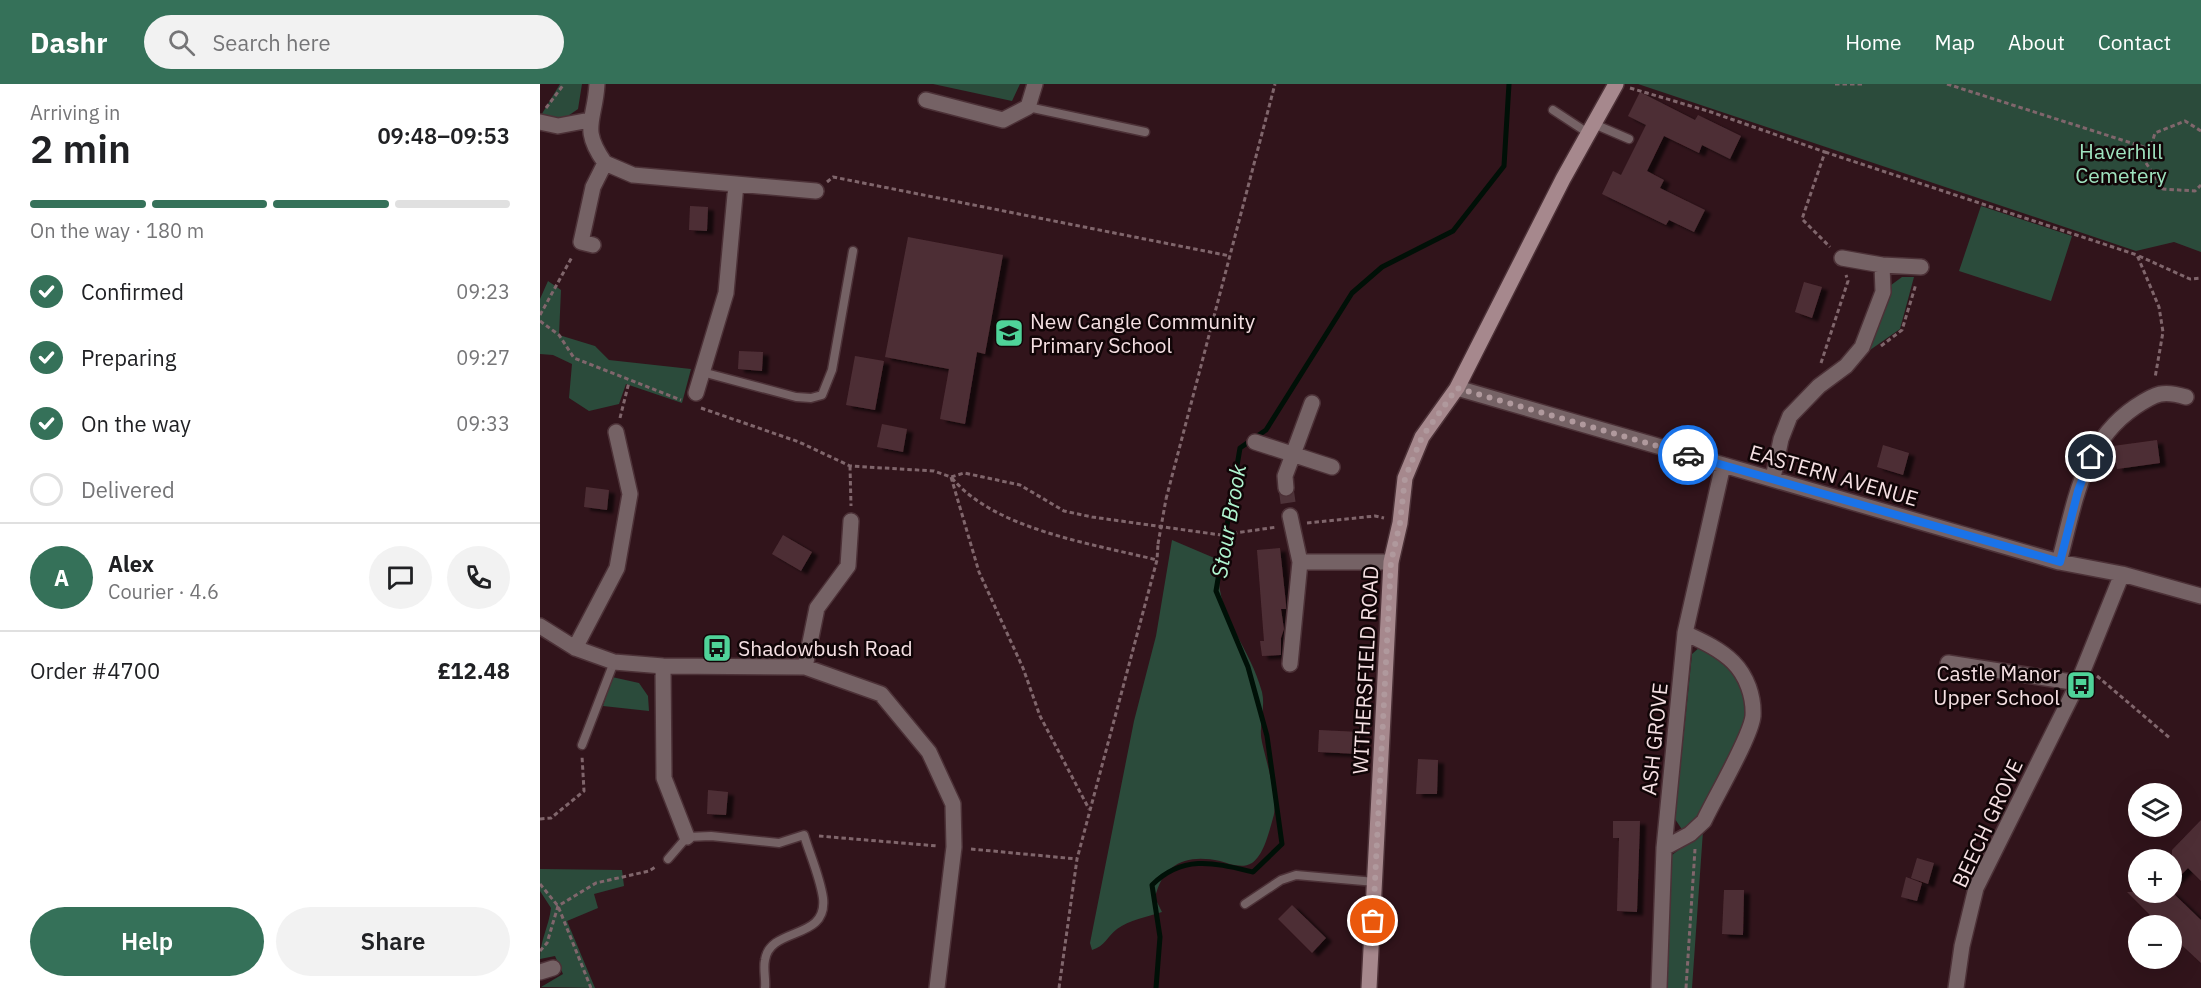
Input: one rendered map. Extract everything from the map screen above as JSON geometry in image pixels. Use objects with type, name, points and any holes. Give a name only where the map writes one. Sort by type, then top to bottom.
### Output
[{"type":"street","points":[[597,84],[590,120],[591,144],[604,164],[633,175],[816,191]]},
{"type":"street","points":[[926,100],[1003,120],[1028,107],[1035,84]]},
{"type":"street","name":"WITHERSFIELD ROAD","points":[[1369,988],[1391,562],[1400,523],[1405,478],[1422,437],[1457,388],[1616,84]]},
{"type":"street","points":[[540,122],[558,126],[590,120]]},
{"type":"street","points":[[587,244],[593,187],[604,164]]},
{"type":"street","points":[[694,399],[726,293],[736,184]]},
{"type":"street","points":[[1842,258],[1882,265],[1922,267]]},
{"type":"street","points":[[1773,478],[1781,439],[1790,417],[1810,395],[1846,366],[1862,347],[1883,292],[1882,265]]},
{"type":"street","name":"EASTERN AVENUE","points":[[1457,388],[2060,562],[2122,574],[2201,596]]},
{"type":"street","points":[[2060,562],[2078,491],[2099,440],[2114,422],[2154,396],[2167,391],[2186,397]]},
{"type":"street","points":[[1286,488],[1285,476],[1292,453],[1312,403]]},
{"type":"street","points":[[575,648],[618,568],[630,494],[616,432]]},
{"type":"street","points":[[1255,442],[1332,467]]},
{"type":"street","name":"ASH GROVE","points":[[1659,988],[1664,848],[1686,633],[1723,465]]},
{"type":"street","points":[[1290,664],[1300,562],[1291,520]]},
{"type":"street","points":[[805,667],[817,608],[848,566],[851,521]]},
{"type":"street","points":[[1300,562],[1391,562]]},
{"type":"street","name":"BEECH GROVE","points":[[1956,988],[1962,946],[1976,888],[2080,679],[2122,574]]},
{"type":"street","points":[[540,626],[575,648],[614,662],[663,666],[805,667],[881,694],[929,752],[952,804],[954,847],[937,988]]},
{"type":"street","points":[[1664,848],[1704,821],[1753,719],[1752,699],[1747,682],[1733,662],[1714,648],[1686,633]]},
{"type":"street","points":[[1948,663],[2080,679]]},
{"type":"street","points":[[663,666],[664,778],[687,837]]},
{"type":"lane","points":[[1028,107],[1145,132]]},
{"type":"lane","points":[[1553,110],[1591,128],[1629,139]]},
{"type":"lane","points":[[702,372],[796,397],[811,398],[822,395],[832,370],[853,252]]},
{"type":"lane","points":[[582,745],[614,662]]},
{"type":"lane","points":[[668,859],[687,837],[711,836],[779,843],[804,835],[823,897],[823,910],[819,920],[807,930],[780,940],[771,947],[765,959],[765,988]]},
{"type":"lane","points":[[1245,904],[1281,880],[1296,875],[1375,882]]},
{"type":"path","points":[[540,117],[564,84]]},
{"type":"path","points":[[1059,988],[1077,859],[1157,561],[1167,500],[1275,84]]},
{"type":"path","points":[[1835,84],[1862,84]]},
{"type":"path","points":[[1947,84],[2150,149]]},
{"type":"path","points":[[1635,90],[1711,112],[2137,255],[2190,279],[2201,278]]},
{"type":"path","points":[[2201,131],[2185,121],[2155,133],[2146,163],[2163,189],[2195,191],[2201,185]]},
{"type":"path","points":[[1810,395],[1848,281],[1842,258],[1802,219],[1825,152]]},
{"type":"path","points":[[816,191],[833,177],[1230,256]]},
{"type":"path","points":[[540,315],[587,244]]},
{"type":"path","points":[[2137,255],[2159,307],[2163,332],[2154,396]]},
{"type":"path","points":[[1873,352],[1902,330],[1922,267]]},
{"type":"path","points":[[540,321],[559,335],[574,358],[629,382],[682,400]]},
{"type":"path","points":[[616,432],[629,382]]},
{"type":"path","points":[[694,399],[799,442],[850,466],[934,471],[951,477],[965,494],[1040,530],[1157,561]]},
{"type":"path","points":[[850,466],[851,521]]},
{"type":"path","points":[[951,477],[964,473],[1020,485],[1064,511],[1221,535],[1291,520],[1375,516],[1400,523]]},
{"type":"path","points":[[951,477],[979,573],[1023,669],[1040,716],[1090,810]]},
{"type":"path","points":[[2080,679],[2098,676],[2171,739]]},
{"type":"path","points":[[540,819],[551,818],[584,791],[582,745]]},
{"type":"path","points":[[1686,988],[1696,828]]},
{"type":"path","points":[[540,951],[547,943],[558,906],[596,883],[649,872],[668,859]]},
{"type":"path","points":[[540,884],[558,906],[591,988]]},
{"type":"green space","points":[[560,84],[582,84],[578,109],[565,118],[540,117]]},
{"type":"green space","points":[[933,84],[1020,84],[1012,101]]},
{"type":"green space","name":"Haverhill Cemetery","points":[[1638,84],[2201,84],[2201,252],[2174,242],[2136,251]]},
{"type":"green space","points":[[1981,206],[2072,236],[2051,301],[1959,271]]},
{"type":"green space","points":[[1902,277],[1914,277],[1900,329],[1863,355],[1887,288]]},
{"type":"green space","points":[[548,281],[561,290],[559,335],[595,346],[609,360],[691,369],[682,403],[626,384],[619,404],[589,411],[569,398],[572,364],[553,355],[540,354],[540,299]]},
{"type":"green space","points":[[1172,540],[1219,560],[1221,597],[1262,692],[1261,736],[1273,791],[1273,818],[1263,849],[1252,863],[1240,866],[1197,859],[1178,864],[1164,876],[1155,898],[1162,912],[1122,926],[1100,946],[1092,950],[1090,943],[1134,721],[1156,636]]},
{"type":"green space","points":[[1700,647],[1708,648],[1741,680],[1748,698],[1748,718],[1698,815],[1683,831],[1675,819],[1692,654]]},
{"type":"green space","points":[[612,677],[639,683],[648,696],[649,711],[603,706]]},
{"type":"green space","points":[[1703,831],[1692,988],[1663,988],[1672,855]]},
{"type":"green space","points":[[540,869],[622,870],[624,886],[594,894],[598,908],[567,921],[595,988],[541,987],[563,974],[555,956],[540,959],[551,908],[540,891]]},
{"type":"building","points":[[1640,92],[1695,120],[1698,115],[1741,136],[1730,159],[1702,145],[1699,153],[1664,136],[1647,171],[1664,180],[1660,188],[1705,210],[1694,232],[1669,220],[1666,225],[1602,194],[1613,171],[1621,175],[1646,125],[1628,116]]},
{"type":"building","points":[[690,206],[708,207],[707,231],[689,230]]},
{"type":"building","points":[[908,237],[1003,255],[985,354],[977,352],[965,424],[940,419],[949,369],[885,357]]},
{"type":"building","points":[[1804,282],[1822,287],[1812,318],[1795,312]]},
{"type":"building","points":[[739,351],[763,352],[762,371],[738,369]]},
{"type":"building","points":[[855,356],[884,361],[875,410],[846,405]]},
{"type":"building","points":[[882,424],[907,429],[903,452],[877,447]]},
{"type":"building","points":[[2157,440],[2160,463],[2117,469],[2113,446]]},
{"type":"building","points":[[1883,445],[1909,453],[1903,475],[1877,467]]},
{"type":"building","points":[[586,487],[609,490],[607,510],[584,507]]},
{"type":"building","points":[[783,535],[812,552],[801,571],[772,554]]},
{"type":"building","points":[[1280,548],[1286,604],[1286,609],[1281,609],[1284,629],[1281,638],[1281,655],[1262,656],[1260,641],[1264,641],[1257,550]]},
{"type":"building","points":[[1319,730],[1360,732],[1359,754],[1318,752]]},
{"type":"building","points":[[1418,759],[1438,760],[1437,794],[1416,794]]},
{"type":"building","points":[[708,790],[728,792],[726,815],[707,814]]},
{"type":"building","points":[[2201,820],[2201,881],[2188,868],[2182,874],[2182,849],[2173,849]]},
{"type":"building","points":[[1613,821],[1640,821],[1637,912],[1617,911],[1619,838],[1613,838]]},
{"type":"building","points":[[1917,858],[1934,863],[1928,884],[1911,878]]},
{"type":"building","points":[[1906,877],[1922,883],[1917,901],[1901,897]]},
{"type":"building","points":[[1724,890],[1744,890],[1743,935],[1722,934]]},
{"type":"building","points":[[2182,902],[2201,920],[2201,963],[2182,945],[2182,915],[2150,915],[2138,903]]},
{"type":"building","points":[[1292,905],[1326,938],[1312,953],[1278,919]]},
{"type":"waterway","name":"Stour Brook","points":[[1156,988],[1160,937],[1152,885],[1164,875],[1188,865],[1213,864],[1253,872],[1282,844],[1267,736],[1248,667],[1216,591],[1240,448],[1266,430],[1352,293],[1382,267],[1453,231],[1504,166],[1509,84]]},
{"type":"tunnel","points":[[1286,488],[1290,516]]},
{"type":"way so far","points":[[1373,921],[1391,562],[1400,523],[1405,478],[1422,437],[1457,388],[1688,455]]},
{"type":"place","name":"New Cangle Community Primary School","points":[[1009,333]]},
{"type":"place","name":"Shadowbush Road","points":[[717,648]]},
{"type":"place","name":"Castle Manor Upper School","points":[[2081,685]]},
{"type":"route","points":[[1688,455],[2060,562],[2078,491],[2091,457]]}]
